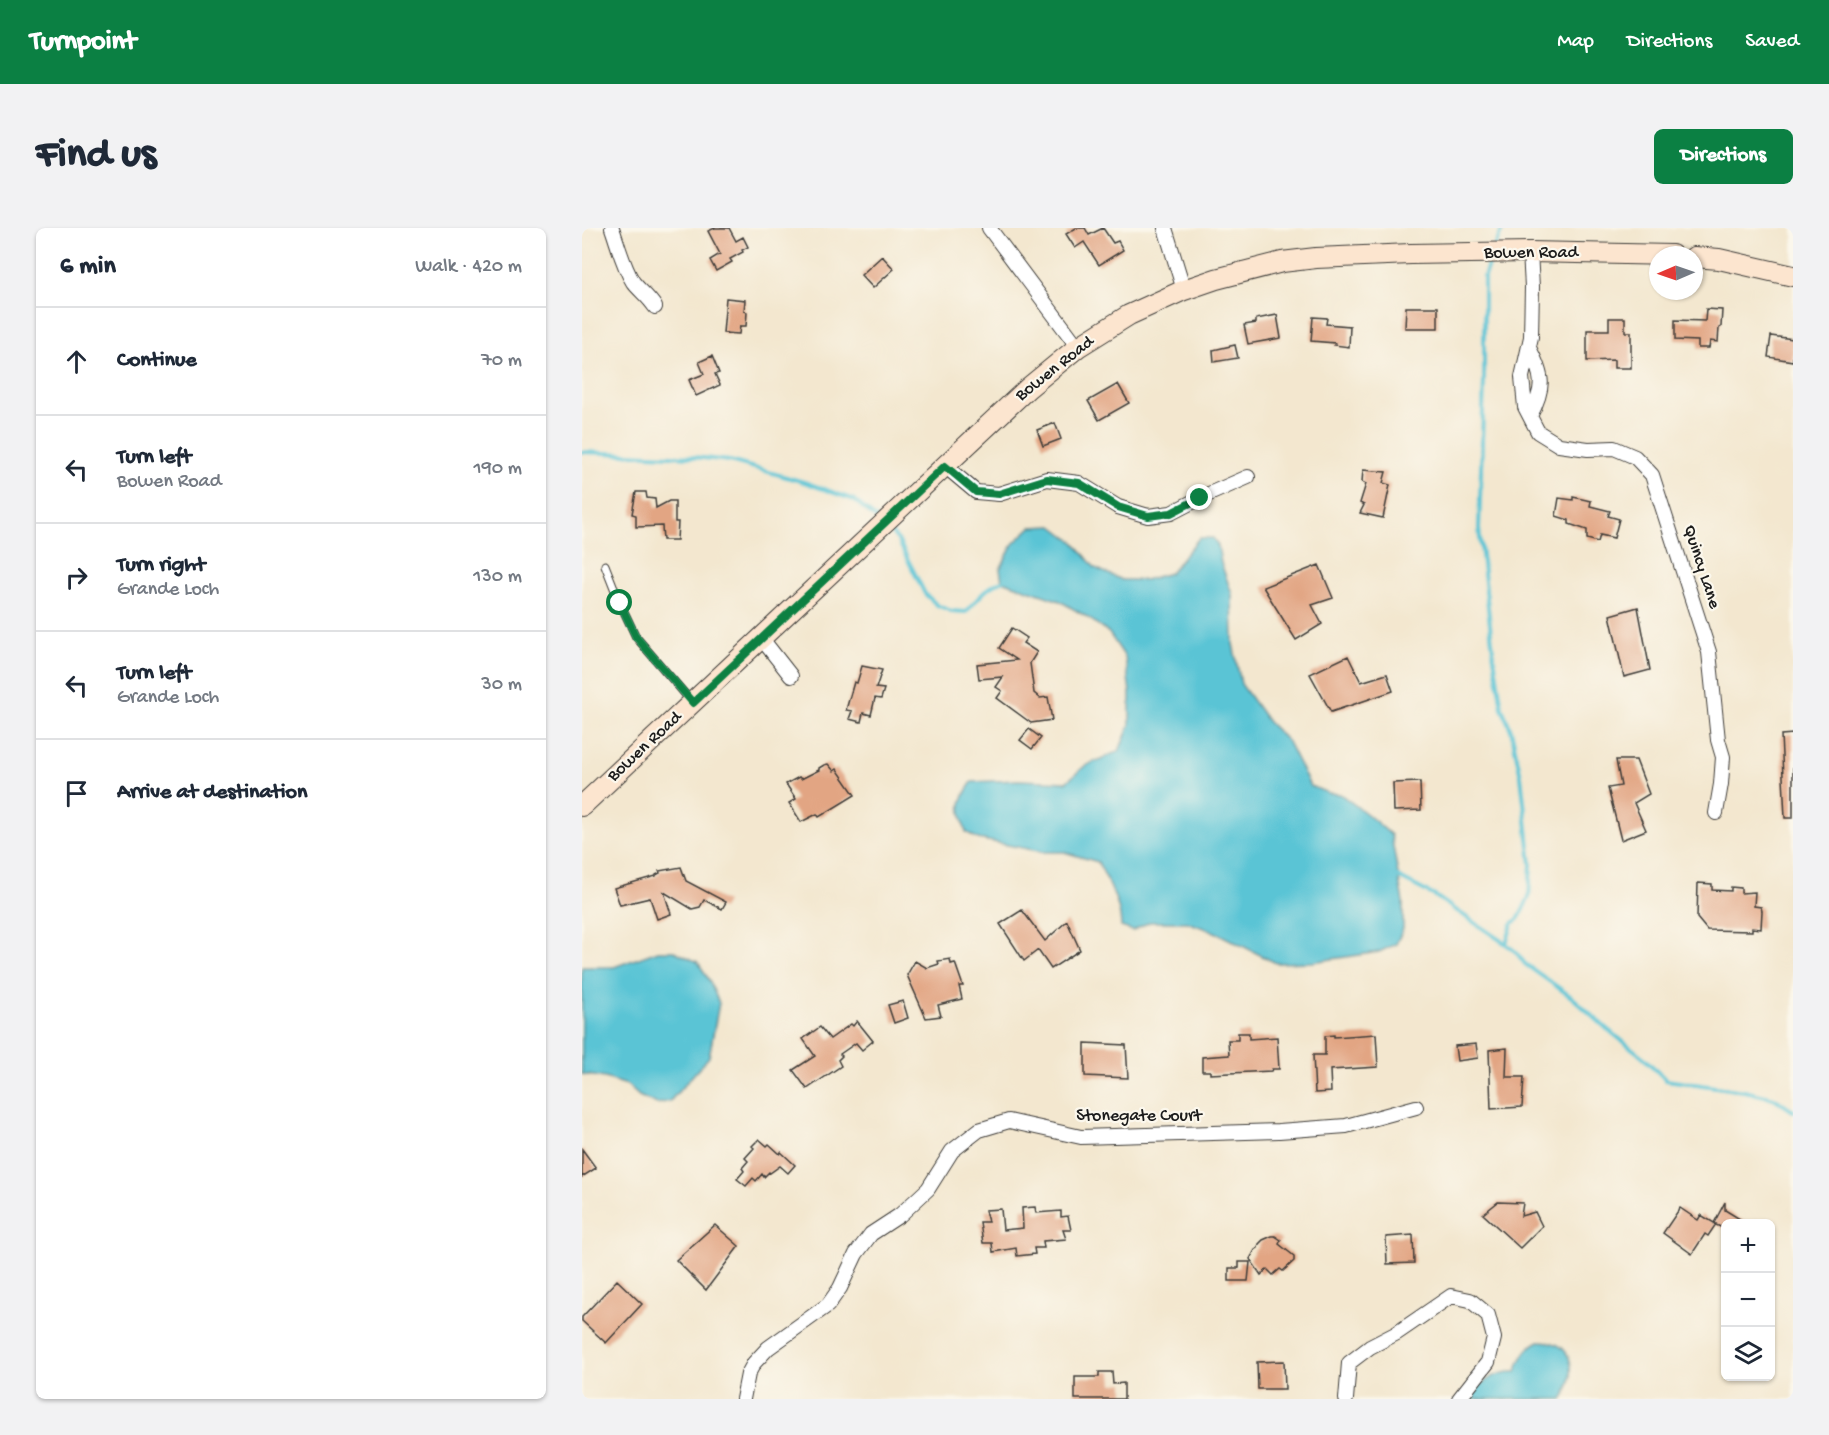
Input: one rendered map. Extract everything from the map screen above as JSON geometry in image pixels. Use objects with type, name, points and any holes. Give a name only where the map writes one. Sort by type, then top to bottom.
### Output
[{"type":"street","points":[[612,228],[632,279],[655,307]]},
{"type":"street","points":[[989,228],[1078,347]]},
{"type":"street","points":[[1165,228],[1184,290]]},
{"type":"street","name":"Bowen Road","points":[[582,806],[1028,388],[1078,347],[1129,315],[1184,290],[1249,269],[1316,258],[1530,252],[1649,255]]},
{"type":"street","name":"Quincy Lane","points":[[1530,252],[1532,337],[1522,377],[1525,407],[1538,432],[1559,445],[1588,449],[1614,448],[1635,457],[1652,475],[1709,652],[1718,740],[1723,757],[1716,813]]},
{"type":"street","points":[[1703,258],[1719,259],[1793,276]]},
{"type":"street","name":"Quincy Lane","points":[[1529,348],[1536,361],[1542,383],[1539,399],[1530,416]]},
{"type":"street","points":[[945,466],[976,492],[999,494],[1047,479],[1079,483],[1118,507],[1148,516],[1171,513],[1248,477]]},
{"type":"street","points":[[762,639],[791,676]]},
{"type":"street","name":"Stonegate Court","points":[[743,1399],[748,1374],[768,1348],[828,1305],[840,1288],[856,1254],[871,1234],[900,1215],[928,1189],[952,1151],[979,1130],[1009,1121],[1081,1137],[1279,1131],[1346,1126],[1416,1107]]},
{"type":"street","points":[[1346,1399],[1349,1363],[1370,1347],[1397,1334],[1451,1296],[1470,1300],[1488,1315],[1494,1338],[1488,1362],[1459,1399]]},
{"type":"lane","points":[[605,565],[636,637],[693,703]]},
{"type":"water","points":[[1053,526],[1074,542],[1095,568],[1122,580],[1145,580],[1170,573],[1199,538],[1213,538],[1218,546],[1221,563],[1232,594],[1233,644],[1241,684],[1268,722],[1288,742],[1310,786],[1328,793],[1340,794],[1391,835],[1403,902],[1403,929],[1396,944],[1379,952],[1312,962],[1276,963],[1215,932],[1187,922],[1149,922],[1133,931],[1121,927],[1110,885],[1098,862],[1064,852],[1043,852],[978,839],[966,832],[961,806],[964,795],[972,782],[1019,780],[1066,782],[1085,766],[1119,751],[1130,725],[1130,692],[1125,657],[1109,633],[1060,601],[1002,581],[1000,569],[1013,544],[1031,527]]},
{"type":"water","points":[[658,951],[674,951],[698,962],[719,1003],[709,1057],[670,1101],[657,1104],[639,1096],[627,1085],[582,1074],[582,967],[614,967]]},
{"type":"water","points":[[1539,1341],[1556,1344],[1566,1352],[1569,1358],[1570,1382],[1562,1399],[1472,1399],[1473,1392],[1487,1380],[1503,1373],[1516,1372],[1524,1354]]},
{"type":"building","points":[[715,228],[729,228],[736,241],[743,237],[748,247],[730,259],[732,262],[716,271],[710,260],[720,254],[708,231]]},
{"type":"building","points":[[1076,228],[1085,228],[1089,235],[1103,228],[1113,243],[1118,241],[1123,250],[1099,265],[1084,242],[1075,248],[1066,234]]},
{"type":"building","points":[[882,256],[894,269],[873,288],[861,275]]},
{"type":"building","points":[[726,298],[745,300],[746,326],[740,326],[739,334],[723,333]]},
{"type":"building","points":[[1406,307],[1438,307],[1438,328],[1405,328]]},
{"type":"building","points":[[1706,309],[1722,310],[1718,342],[1710,341],[1709,348],[1698,348],[1698,341],[1675,340],[1675,320],[1705,321]]},
{"type":"building","points":[[1277,315],[1281,338],[1248,344],[1244,325],[1256,323],[1256,319]]},
{"type":"building","points":[[1313,317],[1327,318],[1326,324],[1350,326],[1349,347],[1311,341]]},
{"type":"building","points":[[1609,318],[1625,318],[1625,332],[1631,332],[1631,368],[1614,368],[1614,360],[1587,361],[1587,330],[1609,330]]},
{"type":"building","points":[[1771,336],[1793,339],[1793,361],[1768,357]]},
{"type":"building","points":[[1235,345],[1238,358],[1214,362],[1213,350]]},
{"type":"building","points":[[712,356],[719,373],[715,374],[720,385],[696,396],[689,380],[704,374],[699,362]]},
{"type":"building","points":[[1118,384],[1129,403],[1099,420],[1088,401]]},
{"type":"building","points":[[1055,423],[1061,439],[1043,446],[1037,430]]},
{"type":"building","points":[[1363,470],[1386,472],[1383,483],[1390,485],[1383,518],[1360,513],[1364,505],[1360,503],[1366,484],[1362,482]]},
{"type":"building","points":[[636,492],[646,492],[647,498],[655,499],[656,508],[669,501],[675,501],[675,522],[678,522],[677,540],[663,540],[662,526],[636,527],[636,515],[632,514]]},
{"type":"building","points":[[1573,497],[1591,501],[1590,506],[1610,511],[1608,516],[1619,519],[1614,538],[1600,535],[1598,542],[1587,539],[1587,530],[1569,524],[1569,520],[1556,516],[1559,498],[1573,500]]},
{"type":"building","points":[[1319,565],[1333,598],[1312,605],[1322,624],[1296,640],[1263,587]]},
{"type":"building","points":[[1638,607],[1650,670],[1624,677],[1610,615]]},
{"type":"building","points":[[1012,628],[1027,638],[1023,643],[1037,652],[1030,663],[1034,693],[1040,698],[1048,697],[1052,720],[1031,723],[997,698],[1002,691],[996,687],[1003,677],[979,679],[977,664],[1017,660],[999,648]]},
{"type":"building","points":[[1348,656],[1361,682],[1387,674],[1393,691],[1331,712],[1310,674]]},
{"type":"building","points":[[862,666],[882,670],[876,688],[884,689],[881,699],[875,698],[871,715],[863,713],[861,722],[849,719],[852,711],[846,710],[854,682],[857,683]]},
{"type":"building","points":[[1029,729],[1041,738],[1032,749],[1020,740]]},
{"type":"building","points":[[1793,734],[1793,818],[1785,818],[1781,735]]},
{"type":"building","points":[[1616,760],[1636,760],[1649,794],[1634,803],[1646,830],[1621,840],[1608,788],[1621,786]]},
{"type":"building","points":[[828,764],[834,771],[837,769],[855,795],[819,817],[817,814],[801,822],[789,803],[796,799],[786,784],[799,777],[801,779]]},
{"type":"building","points":[[1420,782],[1421,810],[1394,811],[1393,783]]},
{"type":"building","points":[[681,867],[686,881],[726,902],[722,909],[704,900],[700,907],[692,909],[664,892],[671,914],[657,919],[650,898],[620,905],[614,888],[656,876],[660,873],[659,871]]},
{"type":"building","points":[[1698,883],[1712,884],[1712,890],[1731,891],[1731,887],[1741,888],[1741,893],[1755,892],[1754,906],[1761,907],[1762,911],[1761,929],[1752,928],[1752,931],[1707,930],[1697,918]]},
{"type":"building","points":[[1022,910],[1045,941],[1067,921],[1080,950],[1051,969],[1038,950],[1024,961],[1000,924]]},
{"type":"building","points":[[950,959],[951,964],[955,963],[963,986],[959,986],[962,999],[938,1005],[941,1016],[926,1018],[907,975],[915,961],[927,968],[939,964],[938,961]]},
{"type":"building","points":[[903,1001],[908,1018],[894,1023],[888,1005]]},
{"type":"building","points":[[857,1021],[873,1041],[862,1050],[856,1043],[840,1054],[842,1056],[838,1060],[841,1066],[807,1089],[793,1070],[815,1056],[803,1039],[820,1027],[830,1039],[851,1024],[853,1026]]},
{"type":"building","points":[[1238,1033],[1249,1033],[1249,1039],[1277,1037],[1279,1069],[1210,1074],[1210,1071],[1202,1071],[1202,1057],[1229,1055],[1228,1040],[1238,1040]]},
{"type":"building","points":[[1376,1034],[1378,1067],[1330,1070],[1331,1092],[1315,1093],[1313,1055],[1325,1055],[1325,1036]]},
{"type":"building","points":[[1085,1043],[1126,1045],[1128,1078],[1085,1076]]},
{"type":"building","points":[[1476,1044],[1478,1058],[1457,1061],[1455,1046]]},
{"type":"building","points":[[1507,1048],[1506,1077],[1524,1077],[1522,1107],[1491,1109],[1489,1050]]},
{"type":"building","points":[[759,1139],[780,1154],[781,1152],[795,1165],[788,1173],[780,1166],[764,1177],[762,1174],[756,1181],[753,1178],[746,1186],[737,1179],[744,1171],[742,1168],[748,1161],[745,1158]]},
{"type":"building","points":[[582,1149],[596,1168],[582,1177]]},
{"type":"building","points":[[1498,1202],[1523,1203],[1521,1216],[1535,1212],[1542,1226],[1520,1248],[1483,1214]]},
{"type":"building","points":[[1725,1202],[1725,1210],[1740,1219],[1721,1219],[1721,1227],[1716,1225],[1708,1236],[1705,1234],[1692,1254],[1663,1233],[1680,1208],[1698,1220],[1701,1215],[1714,1223]]},
{"type":"building","points":[[1035,1207],[1036,1213],[1061,1211],[1061,1217],[1068,1216],[1071,1230],[1063,1230],[1066,1239],[1043,1241],[1044,1248],[1034,1248],[1035,1254],[1017,1256],[1016,1248],[993,1252],[992,1243],[983,1243],[980,1222],[988,1222],[985,1210],[1001,1209],[1003,1230],[1023,1228],[1022,1208]]},
{"type":"building","points":[[715,1225],[739,1246],[706,1290],[676,1260]]},
{"type":"building","points":[[1413,1235],[1414,1263],[1387,1264],[1386,1237]]},
{"type":"building","points":[[1272,1236],[1281,1240],[1279,1244],[1294,1256],[1294,1261],[1283,1271],[1280,1269],[1273,1275],[1267,1269],[1261,1275],[1250,1259],[1259,1244]]},
{"type":"building","points":[[1239,1262],[1250,1262],[1248,1281],[1229,1281],[1229,1268],[1239,1268]]},
{"type":"building","points":[[617,1280],[642,1304],[606,1343],[582,1321],[582,1317]]},
{"type":"building","points":[[1284,1361],[1285,1389],[1258,1389],[1257,1362]]},
{"type":"building","points":[[1099,1372],[1112,1372],[1113,1384],[1124,1383],[1124,1399],[1075,1399],[1075,1377],[1099,1377]]},
{"type":"waterway","points":[[1495,246],[1503,228]]},
{"type":"waterway","points":[[1490,258],[1484,277],[1484,380],[1479,529],[1493,651],[1502,708],[1511,730],[1521,776],[1531,864],[1529,897],[1519,918],[1512,924],[1506,944]]},
{"type":"waterway","points":[[582,452],[694,457],[730,461],[804,482],[854,500],[879,521]]},
{"type":"waterway","points":[[887,528],[898,540],[925,594],[937,605],[951,611],[966,612],[986,590],[1002,581]]},
{"type":"waterway","points":[[1398,877],[1435,896],[1506,944],[1525,964],[1573,998],[1643,1057],[1666,1080],[1744,1091],[1774,1098],[1793,1111]]},
{"type":"route","points":[[620,603],[636,637],[693,703],[945,466],[948,471],[976,492],[999,494],[1047,479],[1079,483],[1118,507],[1148,516],[1171,513],[1200,498]]}]
